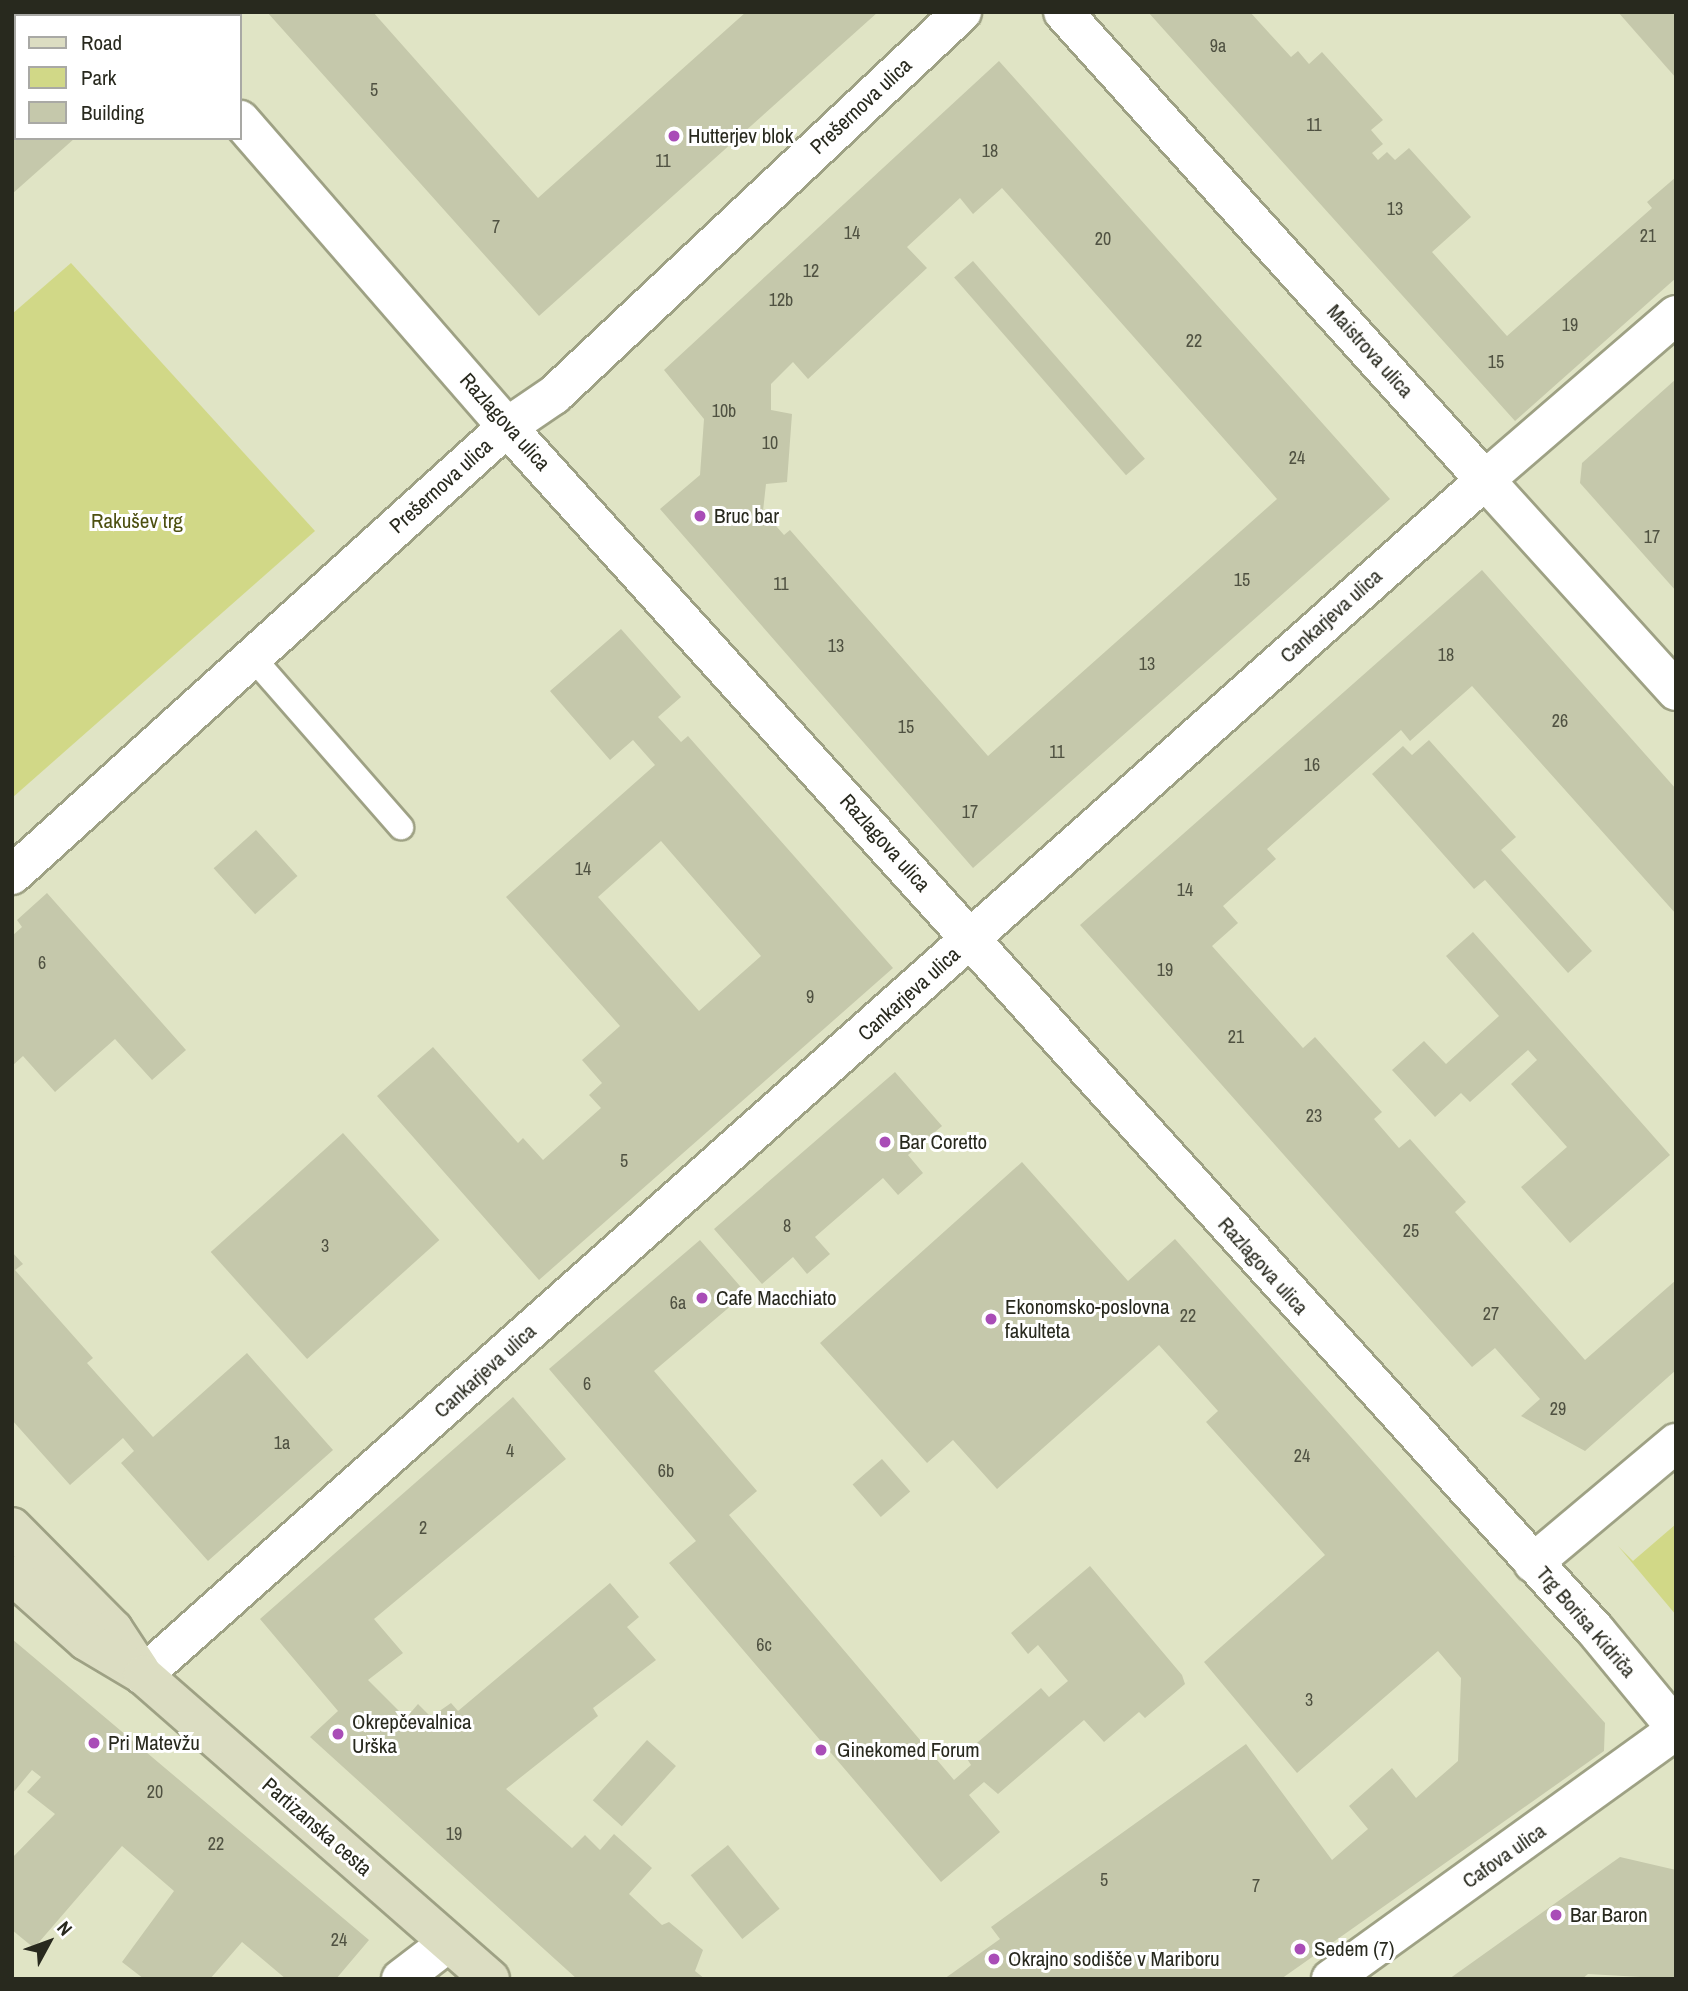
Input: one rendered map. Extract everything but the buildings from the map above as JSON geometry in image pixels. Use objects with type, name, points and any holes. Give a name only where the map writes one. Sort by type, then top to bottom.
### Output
[{"type":"main road","name":"Partizanska cesta","points":[[12,1527],[113,1629],[143,1675]]},
{"type":"main road","name":"Partizanska cesta","points":[[12,1575],[86,1641],[143,1675],[490,1979]]},
{"type":"street","name":"Prešernova ulica","points":[[12,875],[507,426],[554,395],[962,12]]},
{"type":"street","name":"Maistrova ulica","points":[[1063,12],[1676,691]]},
{"type":"street","name":"Razlagova ulica","points":[[242,122],[507,426],[1533,1563]]},
{"type":"street","name":"Cankarjeva ulica","points":[[143,1675],[1485,480],[1676,315]]},
{"type":"street","name":"Trg Borisa Kidriča","points":[[1676,1443],[1533,1563],[1676,1729]]},
{"type":"street","name":"Cafova ulica","points":[[1331,1979],[1676,1729]]},
{"type":"street","points":[[401,1979],[448,1943]]},
{"type":"lane","points":[[253,658],[401,827]]},
{"type":"green space","name":"Rakušev trg","points":[[71,263],[315,531],[12,798],[12,314]]},
{"type":"green space","points":[[1676,1524],[1676,1615],[1618,1546],[1633,1561]]},
{"type":"place","name":"Hutterjev blok","points":[[674,136]]},
{"type":"place","name":"Bruc bar","points":[[700,516]]},
{"type":"place","name":"Bar Coretto","points":[[885,1142]]},
{"type":"place","name":"Cafe Macchiato","points":[[702,1298]]},
{"type":"place","name":"Ekonomsko-poslovna fakulteta","points":[[991,1319]]},
{"type":"place","name":"Okrepčevalnica Urška","points":[[338,1734]]},
{"type":"place","name":"Pri Matevžu","points":[[94,1743]]},
{"type":"place","name":"Ginekomed Forum","points":[[821,1750]]},
{"type":"place","name":"Bar Baron","points":[[1556,1915]]},
{"type":"place","name":"Sedem (7)","points":[[1300,1949]]},
{"type":"place","name":"Okrajno sodišče v Mariboru","points":[[994,1959]]}]
